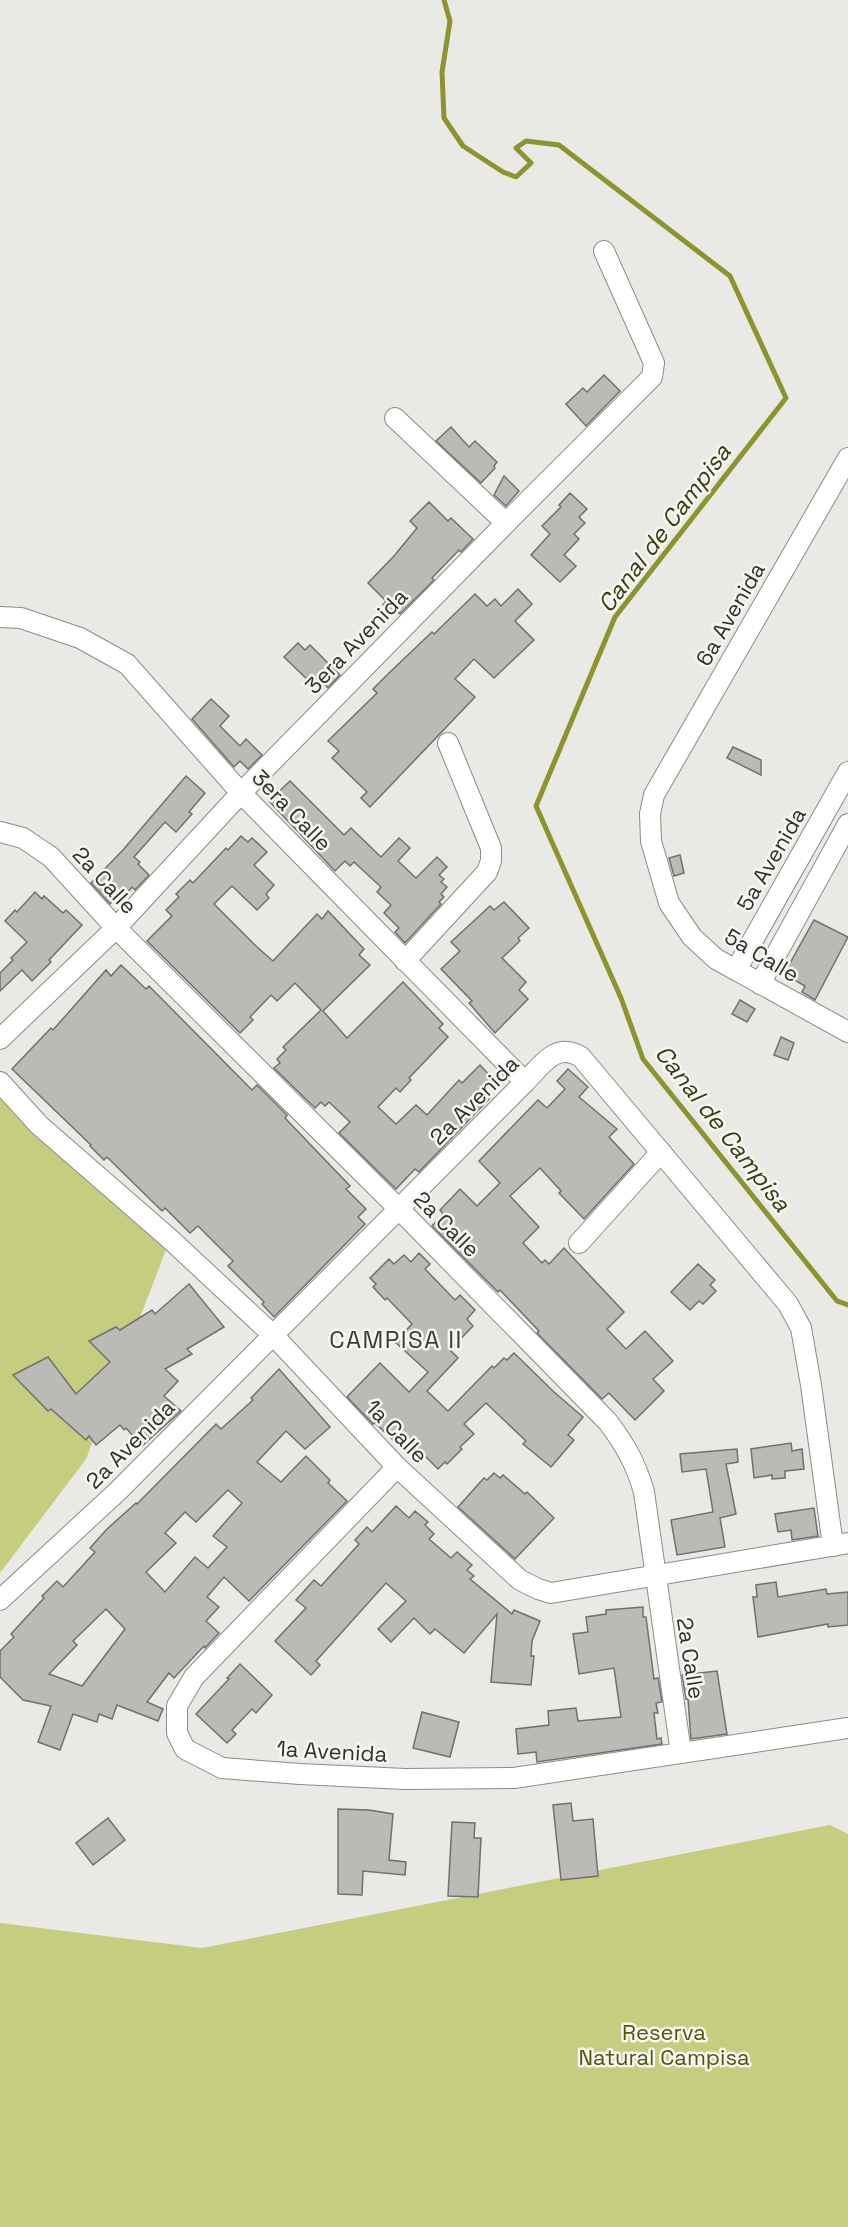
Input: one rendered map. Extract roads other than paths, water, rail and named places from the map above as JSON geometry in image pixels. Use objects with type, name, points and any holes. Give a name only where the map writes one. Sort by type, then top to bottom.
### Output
[{"type":"street","name":"3era Avenida","points":[[0,1039],[116,928],[241,793],[506,522],[652,377],[654,363],[604,250]]},
{"type":"street","points":[[395,418],[506,522]]},
{"type":"street","name":"6a Avenida","points":[[654,795],[848,458]]},
{"type":"street","name":"3era Calle","points":[[0,617],[21,618],[80,638],[127,664],[241,793],[525,1082]]},
{"type":"street","points":[[405,961],[487,873],[490,861],[491,848],[448,743]]},
{"type":"street","name":"5a Avenida","points":[[736,970],[848,772]]},
{"type":"street","name":"5a Calle","points":[[654,795],[650,814],[651,842],[669,903],[692,937],[716,959],[848,1032]]},
{"type":"street","points":[[830,806],[848,815]]},
{"type":"street","points":[[760,984],[848,824]]},
{"type":"street","name":"2a Calle","points":[[0,832],[23,838],[51,857],[116,928],[400,1210],[609,1422],[628,1449],[638,1470],[644,1492],[681,1753]]},
{"type":"street","name":"2a Avenida","points":[[0,1600],[118,1491],[551,1056],[562,1050],[573,1052],[581,1057],[788,1304],[801,1328],[841,1545]]},
{"type":"street","name":"1a Calle","points":[[0,1082],[39,1125],[170,1239],[273,1335],[397,1467],[520,1580],[551,1593],[841,1545]]},
{"type":"street","points":[[579,1243],[661,1152]]},
{"type":"street","name":"1a Avenida","points":[[397,1467],[194,1677],[177,1706],[177,1733],[185,1749],[222,1768],[405,1779],[514,1778],[848,1728]]},
{"type":"waterway","name":"Canal de Campisa","points":[[444,0],[450,21],[442,72],[444,118],[463,146],[503,172],[516,177],[531,163],[516,148],[526,141],[559,145],[730,276],[786,398],[615,617],[536,806],[621,998],[643,1059],[837,1301],[848,1305]]},
{"type":"district","name":"CAMPISA II","points":[[396,1339]]},
{"type":"park label","name":"Reserva Natural Campisa","points":[[664,2044]]}]
